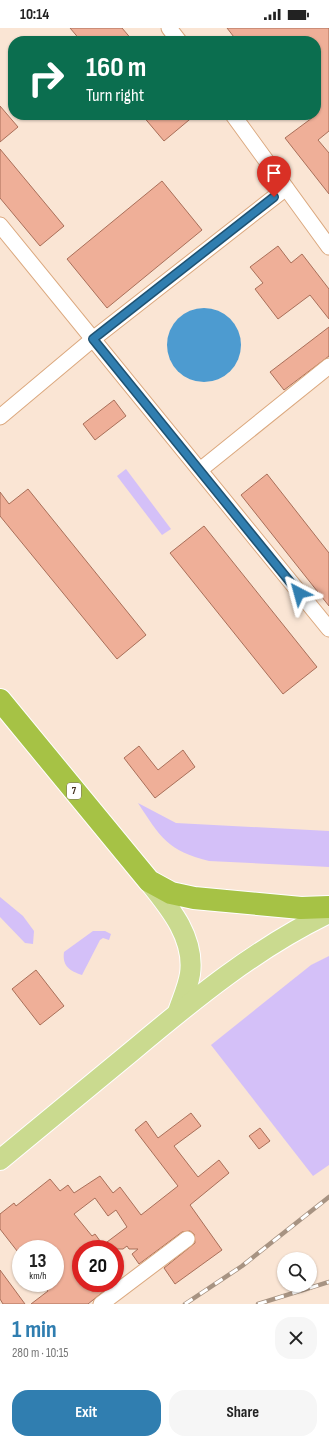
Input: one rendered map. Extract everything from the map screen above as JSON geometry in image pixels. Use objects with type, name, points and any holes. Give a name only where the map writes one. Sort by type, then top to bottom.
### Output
[{"type":"highway","name":"7","points":[[0,700],[149,882],[171,893],[194,898],[301,908],[329,907]]},
{"type":"main road","points":[[149,882],[179,923],[187,942],[190,975],[178,1012]]},
{"type":"main road","points":[[0,1160],[178,1012],[248,960],[307,923],[329,912]]},
{"type":"lane","points":[[169,28],[175,36]]},
{"type":"lane","points":[[237,120],[329,246]]},
{"type":"lane","points":[[0,418],[93,339],[286,188]]},
{"type":"lane","points":[[0,225],[329,629]]},
{"type":"lane","points":[[200,470],[329,366]]},
{"type":"lane","points":[[101,1304],[188,1239]]},
{"type":"shaded area","points":[[126,469],[171,529],[162,535],[117,476]]},
{"type":"shaded area","points":[[138,803],[176,823],[329,831],[329,867],[209,861],[195,857],[174,847],[166,841],[159,834]]},
{"type":"shaded area","points":[[0,897],[23,916],[34,931],[33,944],[25,943],[0,917]]},
{"type":"shaded area","points":[[93,931],[105,931],[111,934],[109,940],[103,938],[100,940],[82,975],[74,972],[68,967],[64,961],[64,952]]},
{"type":"shaded area","points":[[329,956],[329,1165],[313,1176],[211,1045],[311,965]]},
{"type":"water","points":[[204,308],[225,314],[235,324],[241,345],[235,366],[225,376],[204,382],[183,376],[173,366],[167,345],[173,324],[183,314]]},
{"type":"building","points":[[70,28],[122,28],[129,36],[77,36]]},
{"type":"building","points":[[227,28],[329,28],[329,131],[318,140],[329,153],[329,194],[285,138],[309,120],[321,120],[321,36],[233,36]]},
{"type":"building","points":[[0,106],[8,115],[8,120],[12,120],[18,127],[0,142]]},
{"type":"building","points":[[146,120],[189,120],[164,141]]},
{"type":"building","points":[[0,149],[64,226],[40,246],[0,198]]},
{"type":"building","points":[[162,181],[202,230],[107,308],[67,259]]},
{"type":"building","points":[[278,246],[291,263],[302,254],[329,289],[329,319],[310,295],[278,319],[255,289],[263,283],[250,267]]},
{"type":"building","points":[[329,327],[329,356],[284,390],[270,372]]},
{"type":"building","points":[[114,400],[126,416],[95,440],[83,424]]},
{"type":"building","points":[[267,474],[329,553],[329,606],[241,495]]},
{"type":"building","points":[[28,489],[146,635],[117,659],[0,516],[0,492],[9,504]]},
{"type":"building","points":[[204,526],[317,667],[283,694],[170,553]]},
{"type":"building","points":[[139,746],[158,770],[183,750],[195,767],[155,798],[124,758]]},
{"type":"building","points":[[36,970],[64,1006],[40,1025],[12,989]]},
{"type":"building","points":[[191,1113],[201,1126],[174,1146],[198,1177],[219,1160],[229,1173],[190,1205],[222,1250],[175,1284],[164,1268],[195,1243],[194,1234],[190,1231],[182,1232],[139,1264],[132,1254],[138,1249],[129,1249],[127,1246],[124,1248],[124,1240],[110,1240],[127,1227],[116,1210],[108,1216],[95,1198],[74,1214],[92,1236],[95,1234],[99,1240],[72,1240],[72,1292],[103,1292],[88,1304],[31,1304],[47,1292],[64,1292],[64,1240],[12,1240],[12,1244],[0,1229],[0,1214],[14,1203],[16,1206],[50,1179],[60,1191],[68,1185],[74,1193],[100,1176],[113,1193],[120,1187],[141,1215],[178,1186],[135,1130],[146,1121],[158,1138]]},
{"type":"building","points":[[260,1128],[270,1141],[259,1149],[249,1136]]},
{"type":"building","points":[[0,1270],[12,1286],[12,1292],[16,1292],[25,1304],[3,1304],[0,1299]]},
{"type":"railway","points":[[185,1304],[242,1266],[329,1197]]},
{"type":"railway","points":[[258,1304],[329,1282]]},
{"type":"route","points":[[274,197],[93,339],[299,593]]}]
